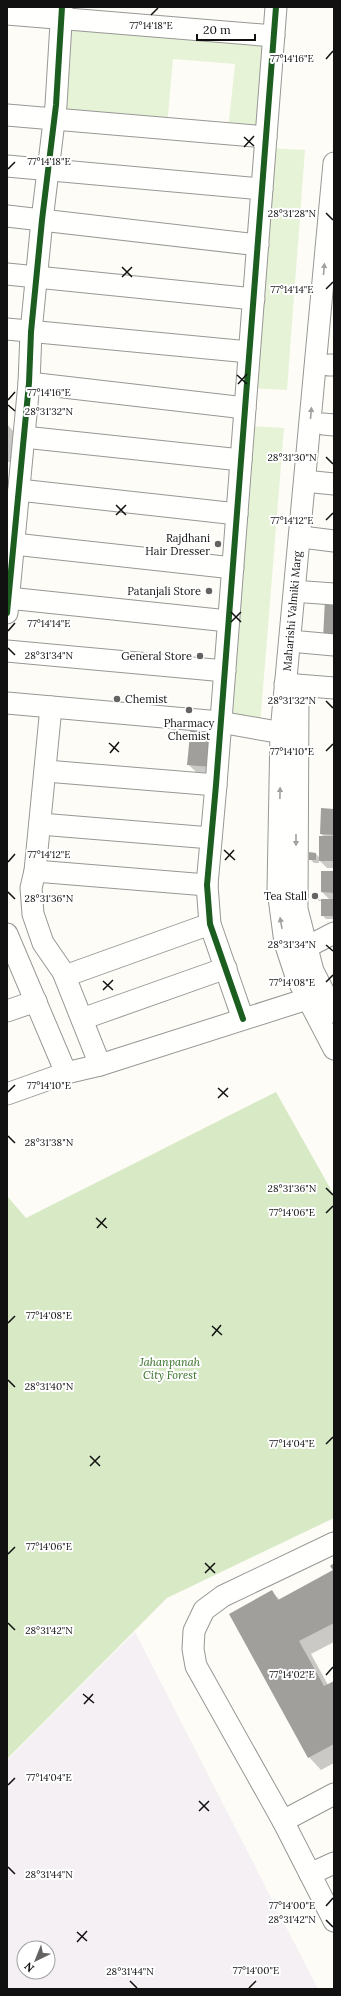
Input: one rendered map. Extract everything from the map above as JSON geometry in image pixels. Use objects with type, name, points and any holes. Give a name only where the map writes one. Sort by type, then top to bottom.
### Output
[{"type":"street","points":[[242,1019],[210,924],[207,885],[276,7]]},
{"type":"street","points":[[7,14],[62,13],[274,36]]},
{"type":"street","points":[[62,13],[54,120],[36,277],[31,332],[29,384],[8,606],[228,621]]},
{"type":"street","points":[[7,115],[266,137]]},
{"type":"street","name":"Maharishi Valmiki Marg","points":[[334,163],[289,734],[297,909],[297,950],[313,971],[315,995],[334,1049]]},
{"type":"street","points":[[7,166],[48,171],[262,189]]},
{"type":"street","points":[[7,216],[258,245]]},
{"type":"street","points":[[7,274],[254,299]]},
{"type":"street","name":"Maharishi Valmiki Marg","points":[[292,684],[301,642],[310,538],[324,483],[329,424],[334,313]]},
{"type":"street","points":[[7,329],[249,352]]},
{"type":"street","points":[[29,384],[245,408]]},
{"type":"street","points":[[24,437],[241,460]]},
{"type":"street","points":[[19,490],[237,514]]},
{"type":"street","points":[[310,538],[334,541]]},
{"type":"street","points":[[14,544],[233,568]]},
{"type":"street","points":[[306,592],[334,594]]},
{"type":"street","points":[[301,642],[334,645]]},
{"type":"street","points":[[7,651],[224,671]]},
{"type":"street","points":[[292,684],[334,688]]},
{"type":"street","points":[[7,703],[220,722],[289,734]]},
{"type":"street","points":[[51,707],[36,871],[31,888],[33,914],[43,943],[65,976],[100,1065]]},
{"type":"street","points":[[46,771],[216,785]]},
{"type":"street","points":[[40,824],[211,838]]},
{"type":"street","points":[[36,871],[207,885]]},
{"type":"street","points":[[65,976],[210,924]]},
{"type":"street","points":[[297,950],[334,932]]},
{"type":"street","points":[[9,942],[36,1001],[66,1073]]},
{"type":"street","points":[[82,1019],[226,968]]},
{"type":"street","points":[[7,1094],[66,1073],[100,1065],[315,995]]},
{"type":"street","name":"Maharishi Valmiki Marg","points":[[315,995],[334,1012]]},
{"type":"street","points":[[7,1011],[36,1001]]},
{"type":"street","points":[[334,1543],[223,1596],[204,1610],[194,1631],[193,1649],[196,1666],[283,1821],[334,1921]]},
{"type":"street","points":[[283,1821],[334,1794]]},
{"type":"street","points":[[310,1874],[334,1863]]},
{"type":"shaded area","points":[[135,1632],[318,1989],[7,1989],[7,1760]]},
{"type":"green space","points":[[64,23],[269,40],[262,132],[228,130],[235,64],[173,59],[167,126],[58,118]]},
{"type":"green space","points":[[268,148],[305,150],[287,390],[250,388]]},
{"type":"green space","points":[[248,426],[284,428],[260,726],[224,720]]},
{"type":"green space","name":"Jahanpanah City Forest","points":[[276,1092],[334,1195],[334,1518],[167,1598],[7,1759],[7,1196],[26,1218]]},
{"type":"building","points":[[325,599],[334,600],[334,640],[323,639]]},
{"type":"building","points":[[191,724],[216,726],[212,767],[187,765]]},
{"type":"building","points":[[321,808],[334,809],[334,835],[320,834]]},
{"type":"building","points":[[319,836],[334,836],[334,861],[319,861]]},
{"type":"building","points":[[309,852],[316,853],[316,860],[309,860]]},
{"type":"building","points":[[321,871],[334,871],[334,893],[321,892]]},
{"type":"building","points":[[321,899],[334,899],[334,916],[321,916]]},
{"type":"building","points":[[334,1563],[334,1623],[299,1641],[324,1686],[334,1681],[334,1744],[308,1758],[229,1614],[272,1590],[278,1600],[333,1570],[330,1566]]},
{"type":"cycle path","points":[[7,613],[29,383],[31,332],[42,220],[56,105],[62,7]]},
{"type":"cycle path","points":[[243,1019],[210,924],[207,885],[276,7]]},
{"type":"place","name":"Rajdhani Hair Dresser","points":[[218,544]]},
{"type":"place","name":"Patanjali Store","points":[[209,591]]},
{"type":"place","name":"General Store","points":[[200,656]]},
{"type":"place","name":"Chemist","points":[[117,699]]},
{"type":"place","name":"Pharmacy Chemist","points":[[189,710]]},
{"type":"place","name":"Tea Stall","points":[[315,896]]}]
